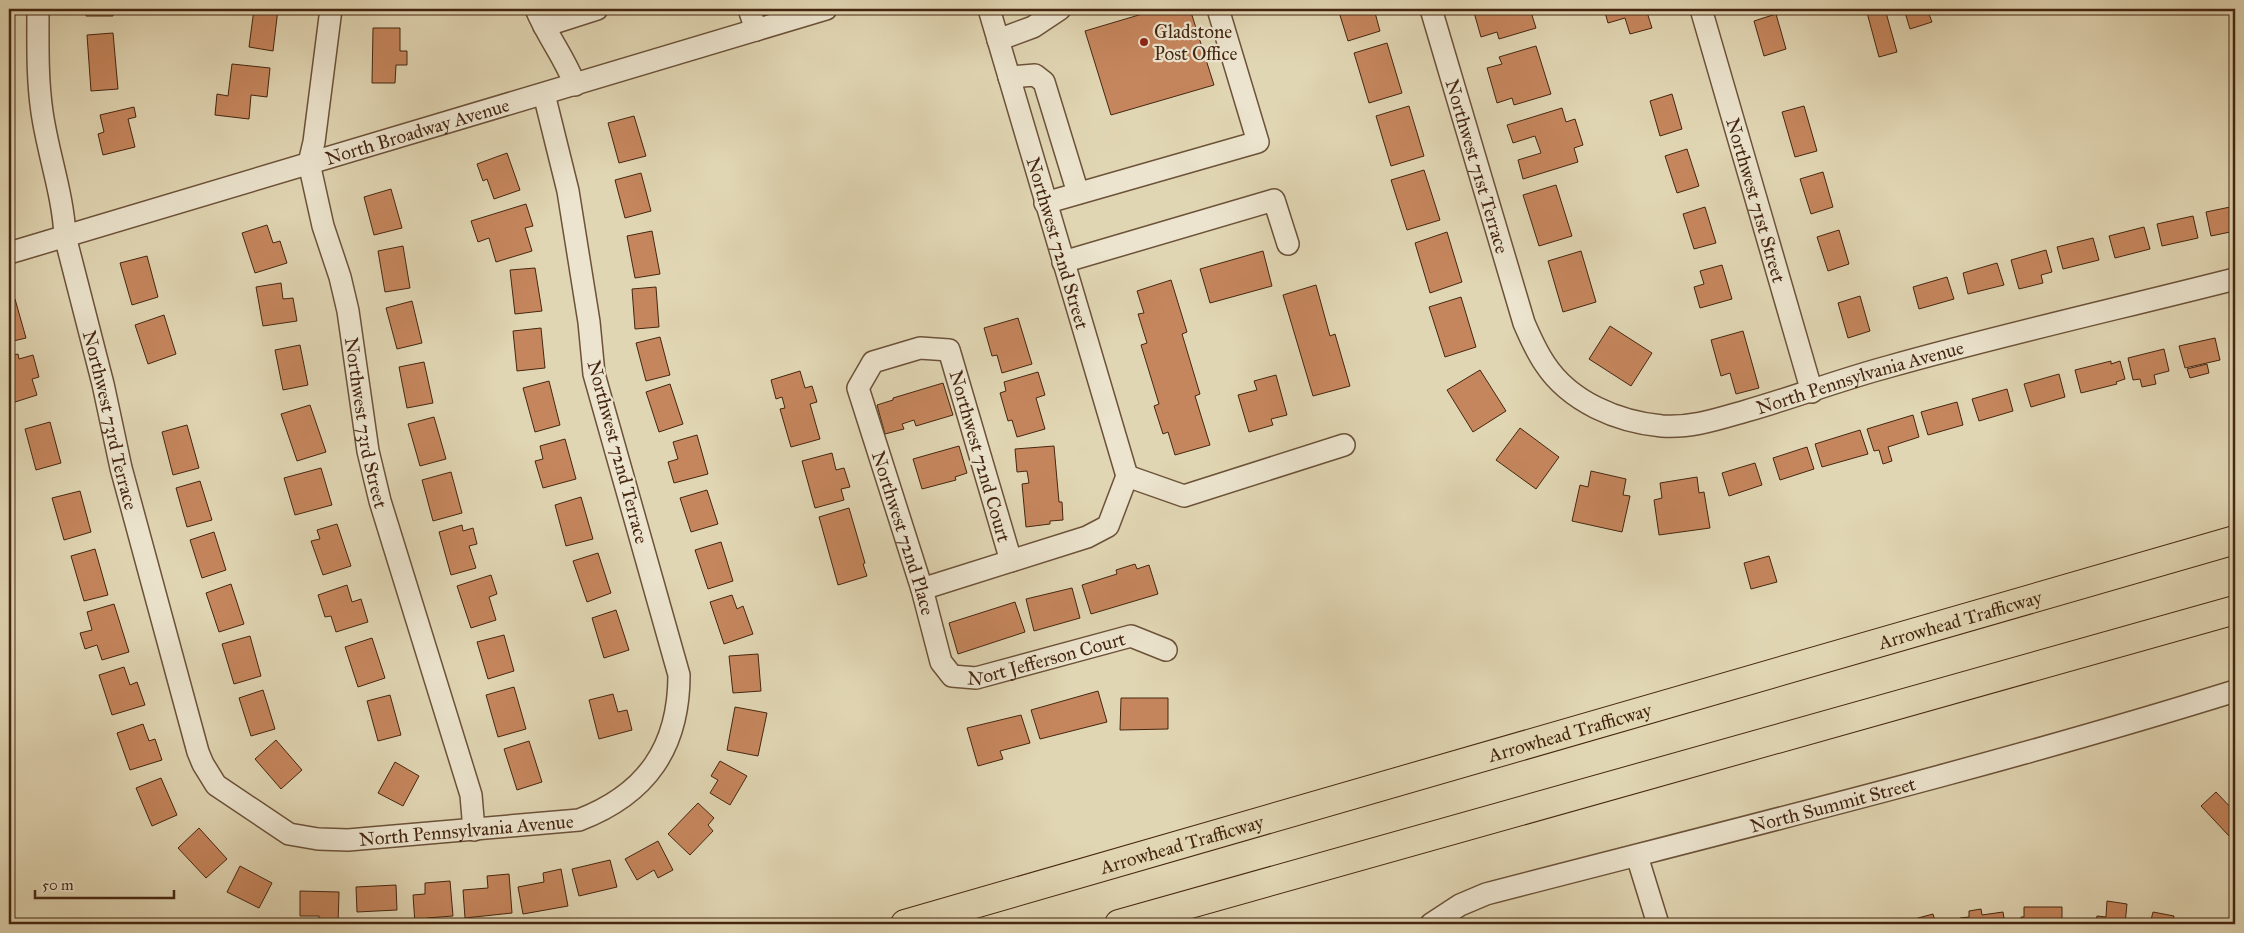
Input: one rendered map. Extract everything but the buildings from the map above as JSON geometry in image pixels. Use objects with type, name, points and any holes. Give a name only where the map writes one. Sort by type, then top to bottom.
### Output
[{"type":"highway","name":"Arrowhead Trafficway","points":[[905,924],[2235,540]]},
{"type":"highway","points":[[1119,924],[2235,610]]},
{"type":"street","name":"Northwest 73rd Terrace","points":[[38,9],[38,63],[42,112],[64,216],[65,236],[104,384],[121,468],[202,764],[216,785],[248,806]]},
{"type":"street","name":"Northwest 73rd Street","points":[[331,9],[314,142],[309,163],[323,226],[340,277],[348,311],[368,451],[380,501],[471,795],[474,830]]},
{"type":"street","points":[[575,85],[568,66],[553,45],[540,17],[597,9]]},
{"type":"street","points":[[749,9],[756,30]]},
{"type":"street","name":"North Broadway Avenue","points":[[9,252],[826,9]]},
{"type":"street","name":"Northwest 72nd Street","points":[[989,9],[1127,476]]},
{"type":"street","points":[[998,40],[1033,27],[1060,9]]},
{"type":"street","points":[[1045,203],[1258,142],[1218,9]]},
{"type":"street","name":"Northwest 71st Terrace","points":[[1431,9],[1524,323]]},
{"type":"street","name":"Northwest 71st Street","points":[[1701,9],[1812,392]]},
{"type":"street","points":[[1009,77],[1035,75],[1044,82],[1078,193]]},
{"type":"street","name":"Northwest 72nd Terrace","points":[[544,94],[568,191],[589,322],[594,374],[679,675],[679,699],[665,748]]},
{"type":"street","points":[[1063,262],[1274,200],[1288,244]]},
{"type":"street","name":"North Pennsylvania Avenue","points":[[1524,323],[1546,367],[1572,393],[1601,411],[1663,426],[1696,425],[1812,392],[1890,366],[2235,279]]},
{"type":"street","name":"Northwest 72nd Place","points":[[950,350],[920,348],[872,362],[858,388],[922,589],[941,662],[952,676]]},
{"type":"street","name":"Northwest 72nd Court","points":[[950,350],[1011,561]]},
{"type":"street","points":[[922,589],[1087,537],[1108,526],[1127,476],[1184,496],[1344,445]]},
{"type":"street","name":"Nort Jefferson Court","points":[[952,676],[976,678],[1131,636],[1166,650]]},
{"type":"street","name":"North Summit Street","points":[[1432,923],[1460,906],[1486,894],[1908,786],[2135,722],[2235,691]]},
{"type":"street","name":"North Pennsylvania Avenue","points":[[248,806],[289,834],[318,840],[348,840],[568,822],[602,811],[622,799],[640,784],[655,766],[665,748]]},
{"type":"street","points":[[1637,856],[1658,924]]},
{"type":"place","name":"Gladstone Post Office","points":[[1144,42]]}]
